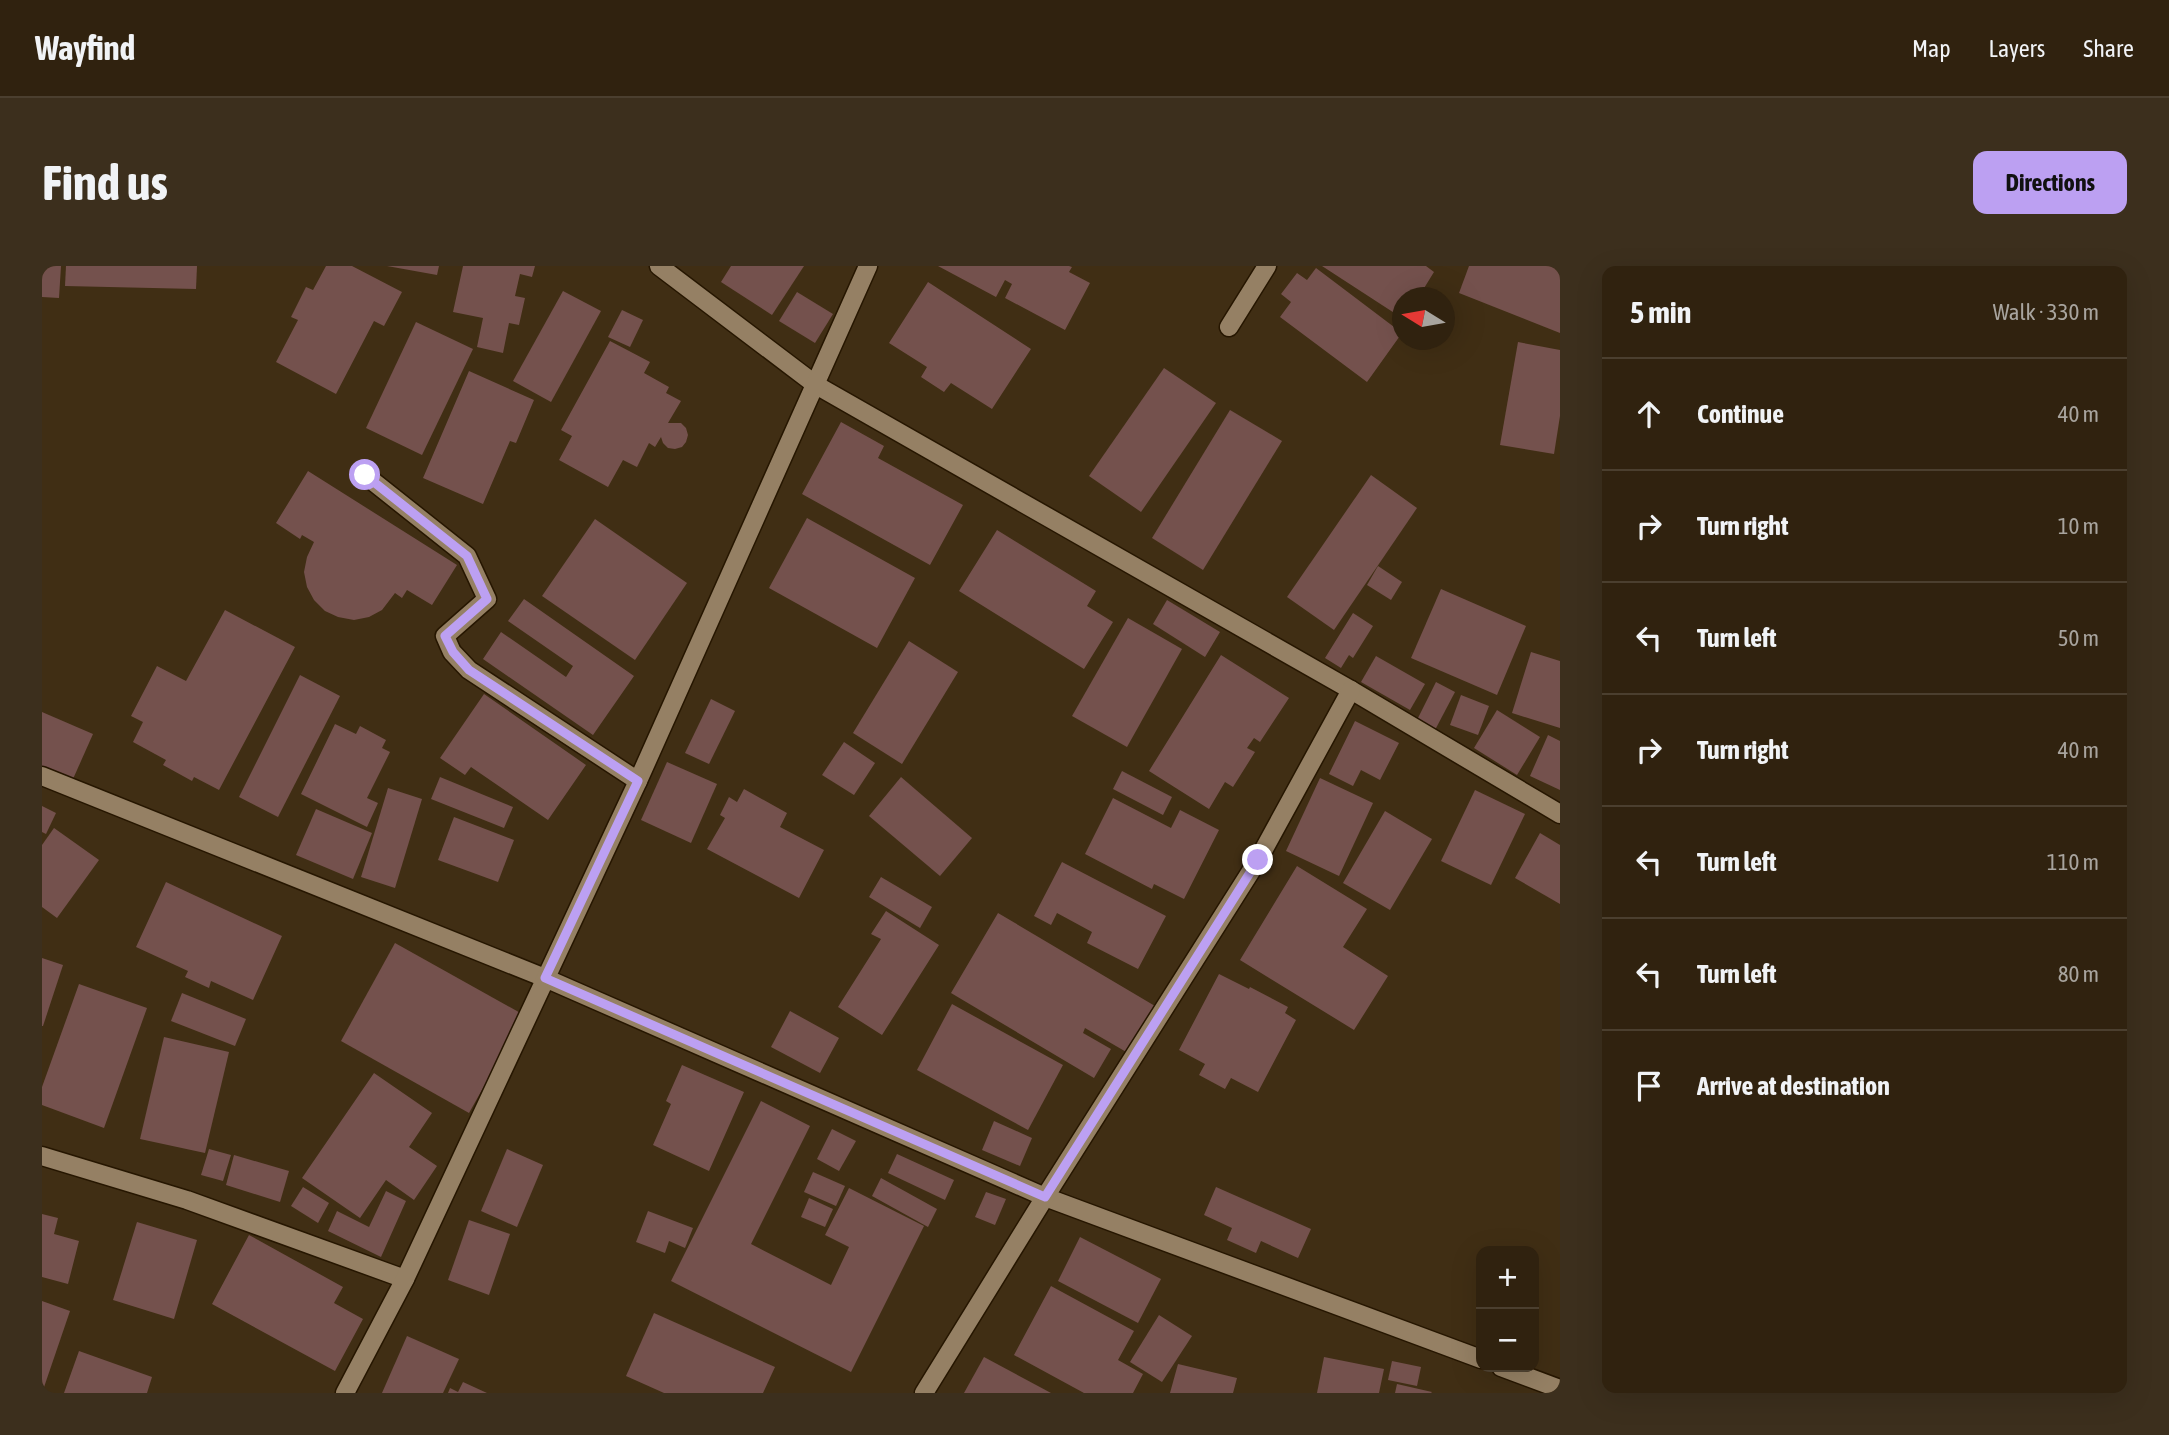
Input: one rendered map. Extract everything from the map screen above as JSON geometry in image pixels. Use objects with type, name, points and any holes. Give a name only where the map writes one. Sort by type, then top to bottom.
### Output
[{"type":"street","points":[[659,266],[816,385],[1351,691],[1560,814]]},
{"type":"street","points":[[345,1393],[405,1279],[638,781],[868,266]]},
{"type":"street","points":[[1229,327],[1267,266]]},
{"type":"street","points":[[365,475],[467,556],[487,599],[445,636],[453,652],[469,670],[638,781]]},
{"type":"street","points":[[924,1393],[1258,860],[1351,691]]},
{"type":"street","points":[[42,776],[545,978],[1045,1197],[1476,1357]]},
{"type":"street","points":[[42,1156],[187,1200],[405,1279]]},
{"type":"street","points":[[1514,1372],[1560,1389]]},
{"type":"building","points":[[42,266],[61,266],[59,298],[42,297]]},
{"type":"building","points":[[66,266],[197,266],[196,289],[65,286]]},
{"type":"building","points":[[326,266],[352,266],[402,292],[384,326],[374,321],[336,394],[276,362],[298,320],[291,317],[306,287],[313,290]]},
{"type":"building","points":[[387,266],[439,266],[437,275]]},
{"type":"building","points":[[463,266],[535,266],[532,277],[520,274],[515,296],[525,298],[519,325],[509,323],[503,353],[477,347],[483,318],[453,312]]},
{"type":"building","points":[[731,266],[804,266],[772,315],[721,282]]},
{"type":"building","points":[[938,266],[1069,266],[1072,267],[1069,272],[1090,283],[1065,330],[1005,298],[1012,284],[1005,280],[996,297]]},
{"type":"building","points":[[1322,266],[1426,266],[1434,272],[1425,287],[1392,287],[1392,312]]},
{"type":"building","points":[[1469,266],[1560,266],[1560,333],[1459,293]]},
{"type":"building","points":[[1316,268],[1392,325],[1392,347],[1367,382],[1280,317],[1291,302],[1281,294],[1297,273],[1307,280]]},
{"type":"building","points":[[928,282],[1031,349],[992,409],[951,383],[944,392],[921,377],[927,367],[889,343]]},
{"type":"building","points":[[563,291],[601,311],[551,402],[513,381]]},
{"type":"building","points":[[797,292],[833,314],[815,343],[779,321]]},
{"type":"building","points":[[622,310],[643,320],[630,347],[608,337]]},
{"type":"building","points":[[416,322],[473,349],[422,455],[366,428]]},
{"type":"building","points":[[610,341],[650,362],[644,373],[669,387],[666,393],[681,401],[668,423],[681,423],[688,435],[682,447],[675,449],[668,448],[661,437],[655,447],[649,443],[637,467],[623,460],[608,487],[559,460],[572,436],[561,430]]},
{"type":"building","points":[[1518,342],[1560,350],[1560,416],[1554,454],[1500,445]]},
{"type":"building","points":[[1164,368],[1216,403],[1141,512],[1089,476]]},
{"type":"building","points":[[469,371],[534,400],[516,443],[510,441],[483,504],[423,478]]},
{"type":"building","points":[[1230,410],[1282,441],[1203,570],[1152,538]]},
{"type":"building","points":[[841,422],[884,446],[878,458],[963,505],[930,565],[802,494]]},
{"type":"building","points":[[308,471],[457,565],[432,605],[407,590],[402,598],[395,593],[382,610],[369,617],[354,620],[325,611],[314,600],[307,587],[304,572],[314,542],[302,535],[300,539],[276,523]]},
{"type":"building","points":[[1371,475],[1417,508],[1334,630],[1287,597]]},
{"type":"building","points":[[807,518],[915,578],[877,648],[769,588]]},
{"type":"building","points":[[595,519],[687,583],[635,660],[542,596]]},
{"type":"building","points":[[997,530],[1096,591],[1087,606],[1113,622],[1084,669],[959,591]]},
{"type":"building","points":[[1378,566],[1402,582],[1391,600],[1367,585]]},
{"type":"building","points":[[1441,589],[1526,626],[1497,695],[1411,658]]},
{"type":"building","points":[[524,599],[634,676],[593,735],[483,659],[501,632],[566,677],[573,666],[508,621]]},
{"type":"building","points":[[1167,600],[1220,632],[1205,657],[1153,624]]},
{"type":"building","points":[[225,610],[295,647],[219,790],[194,777],[192,781],[163,765],[166,760],[133,742],[143,722],[131,716],[157,666],[186,681]]},
{"type":"building","points":[[1353,613],[1373,626],[1353,658],[1349,655],[1341,668],[1325,658]]},
{"type":"building","points":[[1128,618],[1182,649],[1127,747],[1072,716]]},
{"type":"building","points":[[909,641],[958,672],[902,764],[853,733]]},
{"type":"building","points":[[1531,652],[1560,661],[1560,728],[1512,713]]},
{"type":"building","points":[[1221,655],[1289,698],[1260,742],[1254,738],[1247,748],[1255,752],[1233,787],[1225,782],[1209,809],[1149,771]]},
{"type":"building","points":[[1376,656],[1425,684],[1410,710],[1361,682]]},
{"type":"building","points":[[300,675],[340,696],[278,817],[239,797]]},
{"type":"building","points":[[1436,682],[1455,692],[1435,730],[1417,720]]},
{"type":"building","points":[[484,694],[586,765],[548,820],[471,767],[465,775],[440,758]]},
{"type":"building","points":[[1461,695],[1489,706],[1478,735],[1450,725]]},
{"type":"building","points":[[711,699],[735,711],[709,764],[685,753]]},
{"type":"building","points":[[1497,710],[1540,737],[1517,775],[1474,748]]},
{"type":"building","points":[[42,712],[93,734],[73,779],[42,766]]},
{"type":"building","points":[[1355,721],[1399,743],[1380,780],[1361,770],[1353,786],[1329,774]]},
{"type":"building","points":[[335,724],[356,734],[360,726],[386,740],[382,748],[390,752],[367,798],[378,803],[367,827],[301,794]]},
{"type":"building","points":[[1548,735],[1560,741],[1560,790],[1530,776]]},
{"type":"building","points":[[844,742],[875,763],[854,795],[822,775]]},
{"type":"building","points":[[667,762],[717,784],[691,843],[641,820]]},
{"type":"building","points":[[1122,771],[1172,797],[1163,815],[1113,789]]},
{"type":"building","points":[[440,777],[513,807],[504,828],[431,799]]},
{"type":"building","points":[[901,777],[972,838],[940,876],[869,816]]},
{"type":"building","points":[[1320,778],[1373,803],[1339,876],[1286,851]]},
{"type":"building","points":[[388,788],[422,799],[395,888],[361,877]]},
{"type":"building","points":[[744,789],[787,813],[780,827],[824,850],[799,898],[707,849],[725,818],[720,815],[729,797],[737,802]]},
{"type":"building","points":[[1475,790],[1525,814],[1491,885],[1441,861]]},
{"type":"building","points":[[1113,798],[1171,828],[1180,810],[1219,830],[1184,899],[1154,884],[1152,889],[1085,854]]},
{"type":"building","points":[[42,806],[56,813],[46,834],[42,832]]},
{"type":"building","points":[[316,809],[372,833],[353,879],[296,855]]},
{"type":"building","points":[[1385,811],[1432,839],[1390,910],[1343,883]]},
{"type":"building","points":[[454,817],[514,840],[498,882],[438,860]]},
{"type":"building","points":[[54,828],[99,860],[57,918],[42,907],[42,845]]},
{"type":"building","points":[[1540,833],[1560,845],[1560,904],[1515,878]]},
{"type":"building","points":[[1062,862],[1166,916],[1138,969],[1087,943],[1092,932],[1057,913],[1051,925],[1034,916]]},
{"type":"building","points":[[1297,866],[1367,909],[1343,947],[1388,976],[1354,1030],[1240,960]]},
{"type":"building","points":[[881,877],[932,907],[920,928],[869,897]]},
{"type":"building","points":[[166,882],[282,936],[253,1000],[211,981],[209,988],[185,977],[188,971],[136,947]]},
{"type":"building","points":[[886,911],[939,945],[882,1035],[838,1007],[881,939],[871,934]]},
{"type":"building","points":[[998,913],[1155,1006],[1128,1053],[1085,1028],[1083,1033],[1111,1049],[1094,1078],[951,993]]},
{"type":"building","points":[[395,943],[524,1015],[469,1113],[341,1041]]},
{"type":"building","points":[[42,958],[63,965],[43,1026],[42,1026]]},
{"type":"building","points":[[1219,974],[1288,1007],[1285,1013],[1296,1020],[1258,1092],[1231,1078],[1225,1089],[1199,1075],[1205,1064],[1179,1050]]},
{"type":"building","points":[[79,984],[147,1008],[104,1128],[42,1105],[42,1087]]},
{"type":"building","points":[[182,993],[246,1019],[235,1046],[171,1021]]},
{"type":"building","points":[[952,1004],[1063,1065],[1028,1130],[917,1070]]},
{"type":"building","points":[[790,1011],[839,1038],[820,1073],[771,1047]]},
{"type":"building","points":[[164,1037],[229,1052],[205,1153],[140,1139]]},
{"type":"building","points":[[682,1065],[744,1092],[709,1171],[653,1145],[671,1104],[666,1101]]},
{"type":"building","points":[[374,1073],[432,1113],[409,1147],[437,1166],[414,1200],[386,1180],[360,1218],[302,1178]]},
{"type":"building","points":[[761,1101],[810,1126],[751,1244],[831,1285],[849,1247],[825,1235],[849,1188],[924,1226],[851,1372],[671,1281]]},
{"type":"building","points":[[994,1121],[1032,1138],[1020,1166],[982,1150]]},
{"type":"building","points":[[832,1129],[856,1141],[839,1171],[817,1159]]},
{"type":"building","points":[[209,1149],[231,1155],[223,1181],[201,1175]]},
{"type":"building","points":[[507,1149],[543,1165],[517,1227],[481,1211]]},
{"type":"building","points":[[897,1154],[954,1180],[945,1200],[888,1173]]},
{"type":"building","points":[[234,1155],[289,1171],[280,1202],[226,1185]]},
{"type":"building","points":[[813,1172],[845,1186],[836,1206],[804,1192]]},
{"type":"building","points":[[881,1178],[937,1209],[928,1227],[872,1196]]},
{"type":"building","points":[[303,1187],[329,1203],[318,1223],[291,1206]]},
{"type":"building","points":[[1216,1187],[1311,1229],[1298,1258],[1261,1241],[1256,1253],[1227,1240],[1232,1228],[1204,1215]]},
{"type":"building","points":[[386,1191],[406,1201],[381,1257],[328,1231],[337,1211],[369,1227]]},
{"type":"building","points":[[986,1192],[1006,1199],[995,1225],[975,1217]]},
{"type":"building","points":[[809,1198],[833,1209],[825,1227],[801,1217]]},
{"type":"building","points":[[648,1211],[693,1228],[685,1248],[669,1241],[665,1253],[636,1242]]},
{"type":"building","points":[[42,1214],[58,1218],[54,1234],[79,1241],[68,1284],[42,1277]]},
{"type":"building","points":[[469,1220],[510,1234],[489,1295],[448,1280]]},
{"type":"building","points":[[137,1222],[197,1240],[174,1319],[113,1300]]},
{"type":"building","points":[[249,1235],[343,1287],[334,1303],[363,1319],[335,1371],[212,1304]]},
{"type":"building","points":[[1080,1237],[1161,1279],[1138,1323],[1058,1281]]},
{"type":"building","points":[[1051,1286],[1134,1331],[1118,1360],[1143,1374],[1133,1393],[1084,1393],[1014,1355]]},
{"type":"building","points":[[42,1301],[70,1311],[42,1393]]},
{"type":"building","points":[[654,1313],[775,1367],[763,1393],[664,1393],[626,1376]]},
{"type":"building","points":[[1159,1315],[1192,1336],[1162,1382],[1130,1362]]},
{"type":"building","points":[[407,1336],[459,1359],[443,1393],[382,1393]]},
{"type":"building","points":[[79,1351],[152,1377],[147,1393],[64,1393]]},
{"type":"building","points":[[984,1357],[1051,1393],[964,1393]]},
{"type":"building","points":[[1324,1357],[1384,1369],[1379,1393],[1317,1393]]},
{"type":"building","points":[[1392,1361],[1421,1367],[1417,1386],[1388,1380]]},
{"type":"building","points":[[1178,1364],[1237,1378],[1233,1393],[1170,1393]]},
{"type":"building","points":[[463,1382],[487,1393],[448,1393],[450,1388],[458,1392]]},
{"type":"building","points":[[1397,1384],[1432,1392],[1395,1393]]},
{"type":"route","points":[[365,475],[467,556],[487,599],[445,636],[453,652],[469,670],[638,781],[545,978],[1045,1197],[1258,860]]}]
